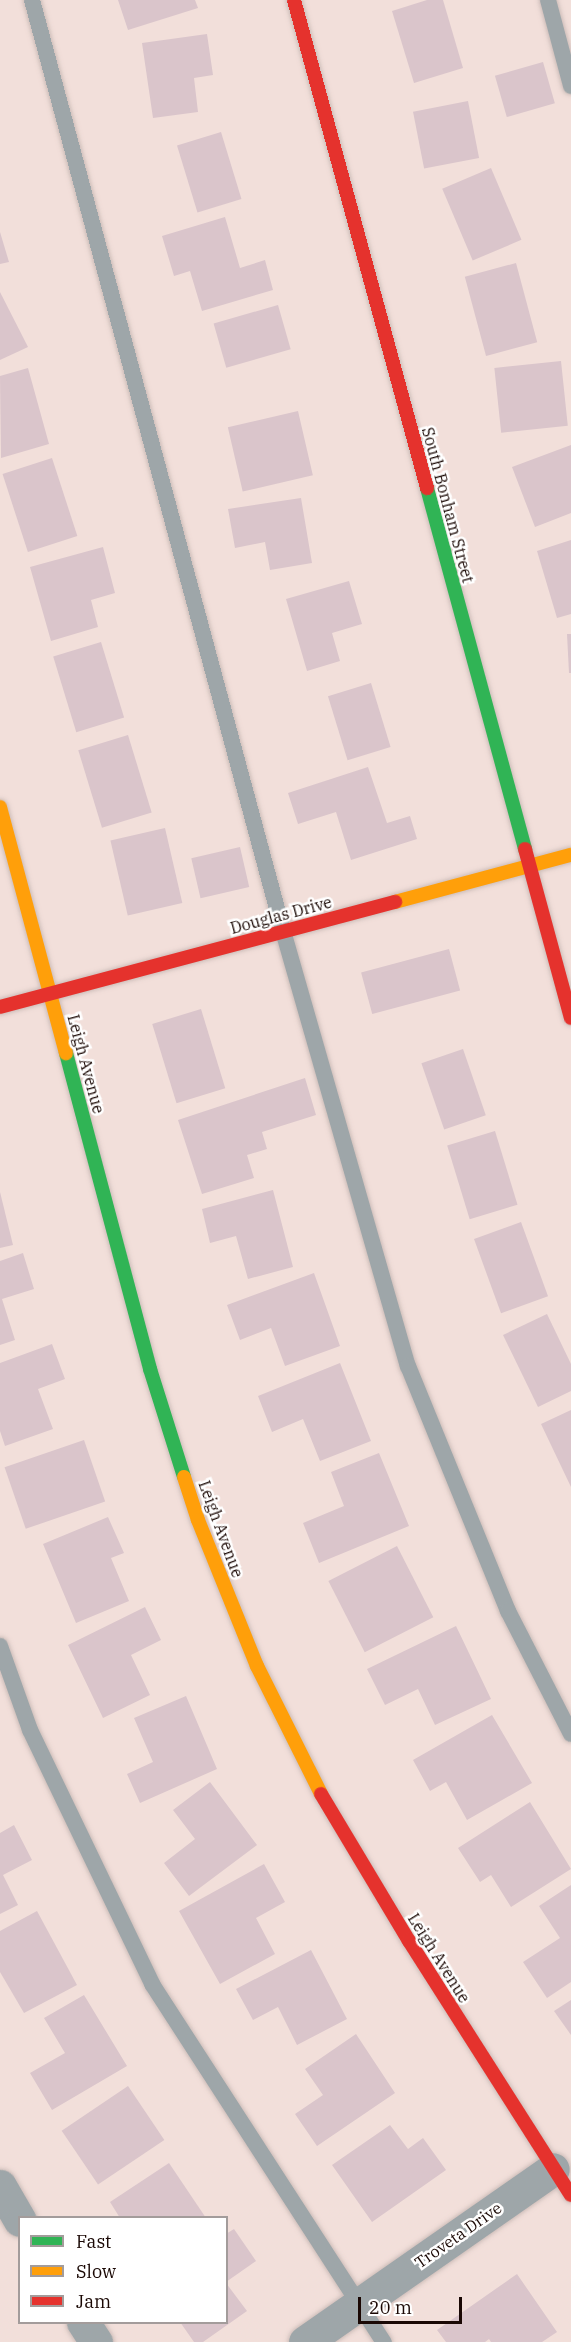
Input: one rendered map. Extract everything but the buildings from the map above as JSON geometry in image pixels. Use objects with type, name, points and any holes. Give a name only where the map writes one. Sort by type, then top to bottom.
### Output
[{"type":"street","name":"South Bonham Street","points":[[294,0],[571,1018]]},
{"type":"street","name":"Leigh Avenue","points":[[0,807],[150,1369],[198,1520],[256,1666],[327,1806],[571,2195]]},
{"type":"street","name":"Douglas Drive","points":[[0,1007],[571,855]]},
{"type":"street","name":"Troveta Drive","points":[[305,2342],[553,2169]]},
{"type":"street","points":[[0,2186],[18,2217]]},
{"type":"street","points":[[84,2324],[96,2342]]},
{"type":"lane","points":[[32,0],[283,932],[408,1366],[508,1611],[571,1734]]},
{"type":"lane","points":[[548,0],[571,86]]},
{"type":"lane","points":[[0,1646],[30,1730],[152,1984],[384,2342]]},
{"type":"traffic: fast","points":[[427,488],[525,849]]},
{"type":"traffic: fast","points":[[66,1053],[150,1369],[184,1477]]},
{"type":"traffic: slow","points":[[0,807],[66,1053]]},
{"type":"traffic: slow","points":[[395,902],[571,855]]},
{"type":"traffic: slow","points":[[184,1477],[198,1520],[257,1666],[321,1794]]},
{"type":"traffic: jam","points":[[294,0],[427,488]]},
{"type":"traffic: jam","points":[[525,849],[571,1018]]},
{"type":"traffic: jam","points":[[0,1007],[395,902]]},
{"type":"traffic: jam","points":[[321,1794],[409,1941],[571,2195]]}]
